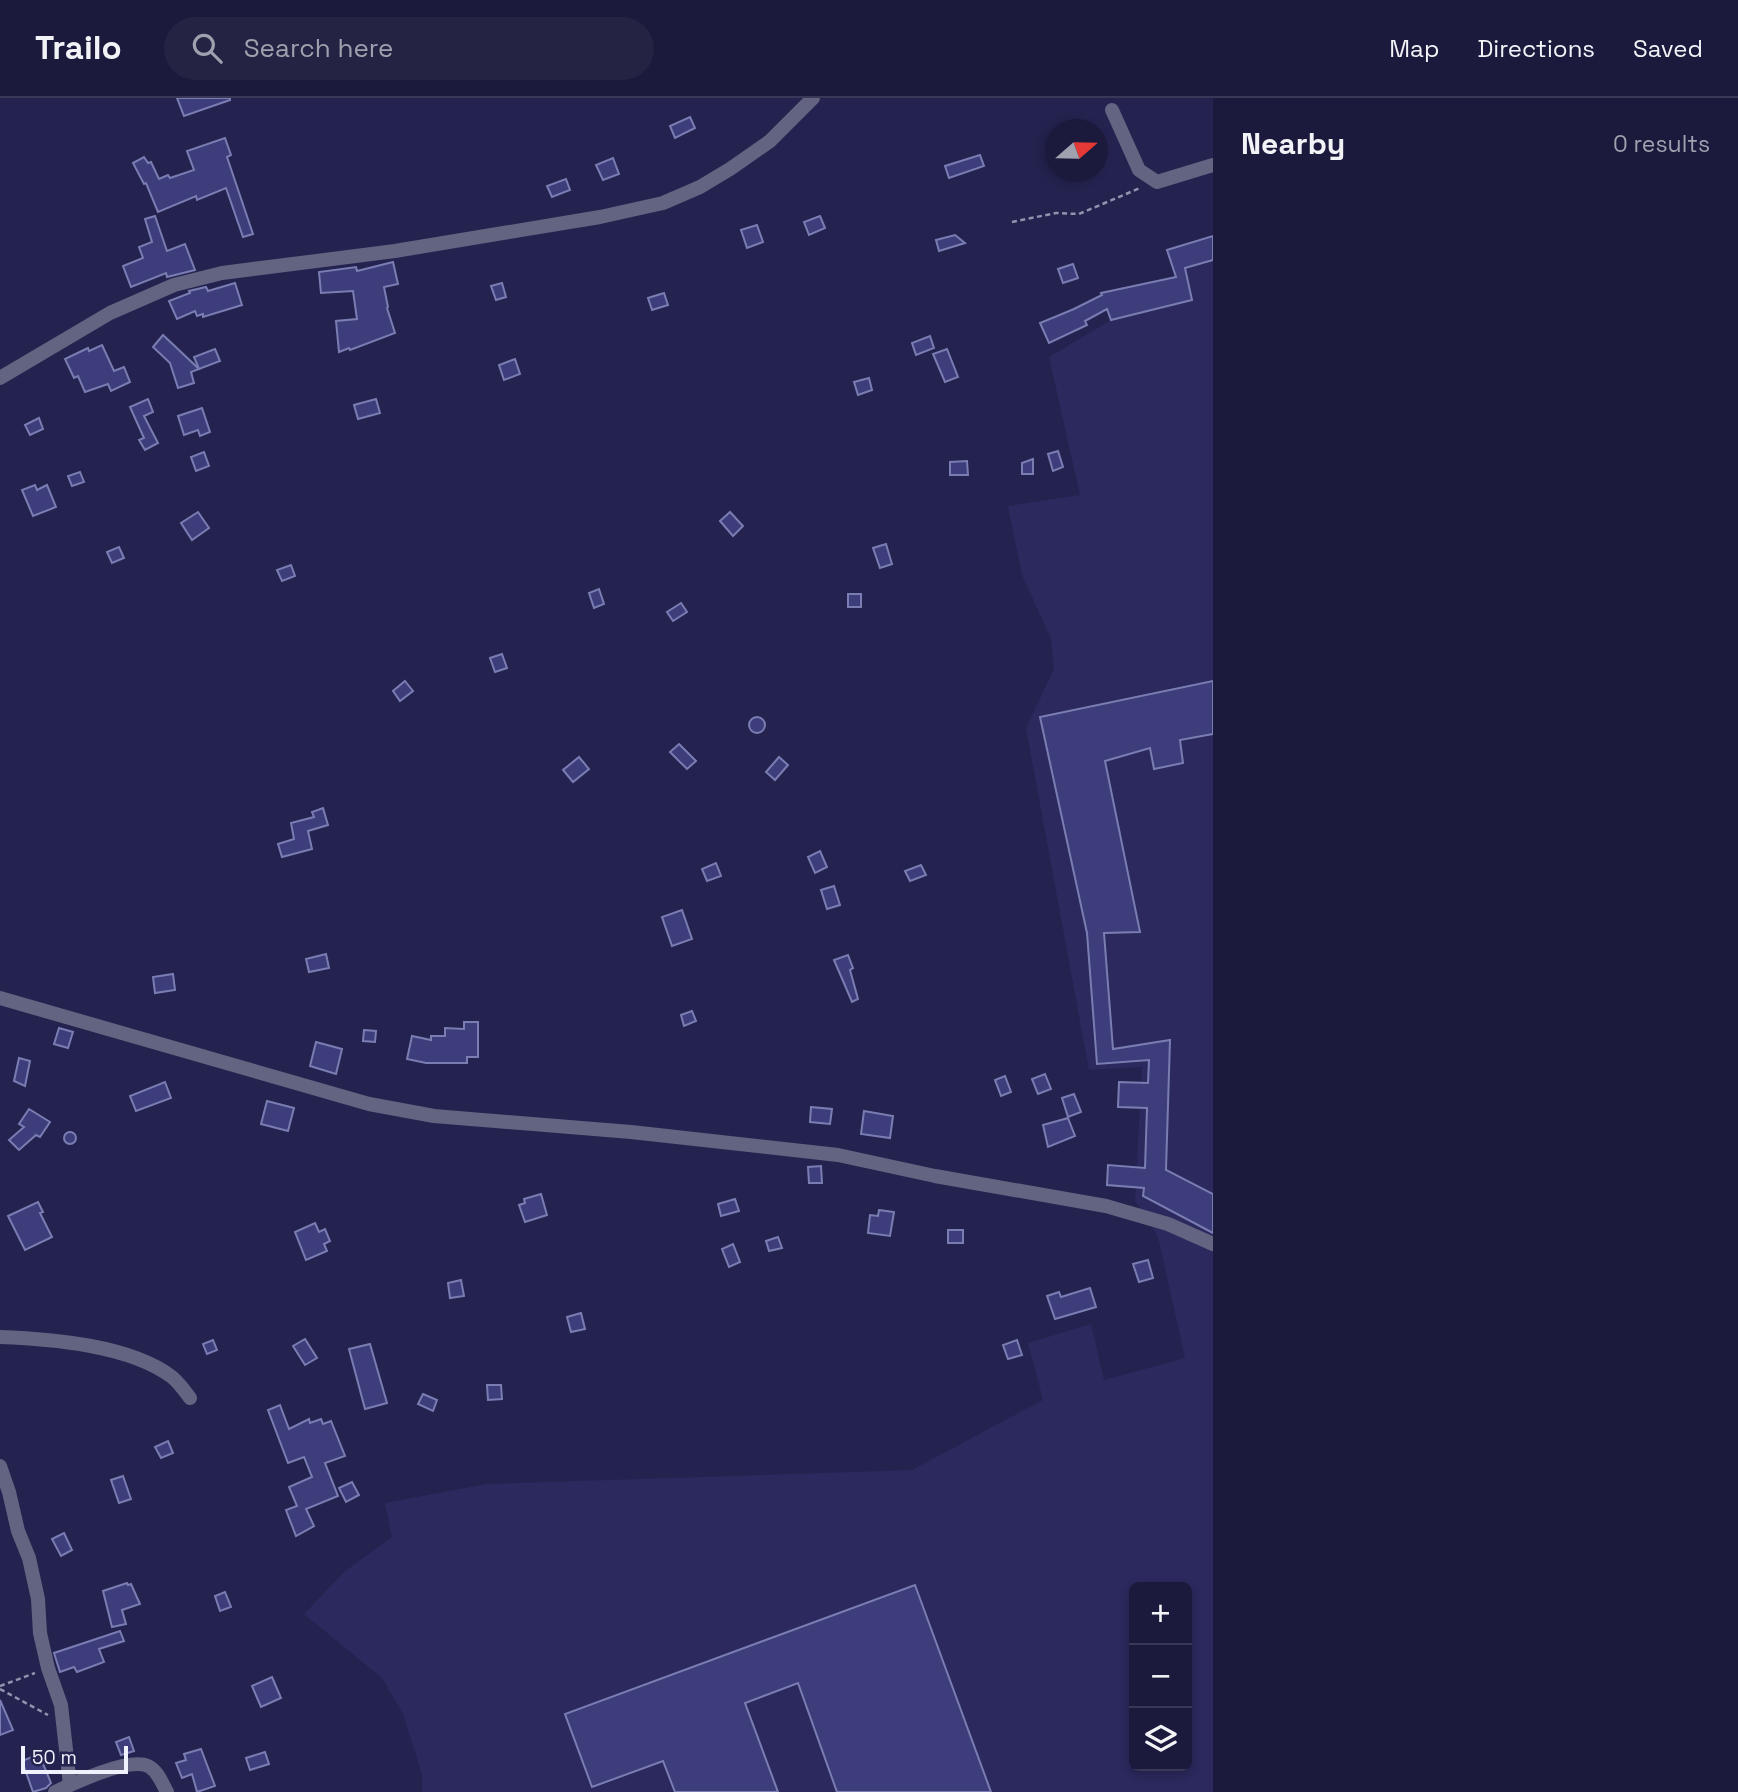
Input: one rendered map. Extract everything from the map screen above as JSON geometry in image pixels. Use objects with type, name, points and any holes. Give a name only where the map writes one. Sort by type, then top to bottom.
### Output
[{"type":"street","points":[[0,378],[110,313],[174,285],[222,273],[395,251],[600,218],[663,203],[700,187],[730,169],[770,141],[813,98]]},
{"type":"street","points":[[1112,110],[1139,170],[1157,182],[1213,165]]},
{"type":"street","points":[[0,998],[369,1104],[435,1116],[631,1132],[838,1155],[935,1176],[1106,1206],[1168,1224],[1213,1244]]},
{"type":"street","points":[[0,1337],[38,1338],[131,1355],[172,1378],[190,1398]]},
{"type":"street","points":[[0,1466],[18,1531],[29,1558],[40,1633],[48,1668],[61,1705],[70,1785]]},
{"type":"street","points":[[55,1792],[124,1765],[145,1764],[155,1770],[167,1792]]},
{"type":"path","points":[[1012,222],[1056,213],[1079,214],[1157,182]]},
{"type":"path","points":[[0,1688],[48,1668]]},
{"type":"path","points":[[0,1688],[64,1724]]},
{"type":"shaded area","points":[[1213,236],[1213,1792],[422,1792],[422,1774],[403,1714],[382,1678],[304,1614],[344,1572],[392,1537],[385,1503],[487,1484],[912,1470],[1043,1400],[1028,1343],[1091,1324],[1104,1380],[1185,1358],[1158,1237],[1135,1200],[1142,1067],[1089,1070],[1026,728],[1054,669],[1051,639],[1022,575],[1008,506],[1080,495],[1049,357],[1111,320],[1101,293],[1176,277],[1167,250]]},
{"type":"building","points":[[177,98],[230,98],[230,100],[184,116]]},
{"type":"building","points":[[690,117],[695,128],[675,138],[670,126]]},
{"type":"building","points":[[225,138],[231,155],[227,157],[253,234],[243,237],[226,188],[197,200],[196,196],[158,212],[146,183],[144,184],[133,163],[144,157],[148,163],[151,162],[159,179],[168,175],[170,178],[194,170],[187,151]]},
{"type":"building","points":[[980,155],[984,166],[949,178],[945,166]]},
{"type":"building","points":[[613,158],[619,174],[603,180],[596,165]]},
{"type":"building","points":[[566,179],[570,190],[552,197],[547,186]]},
{"type":"building","points":[[155,216],[167,251],[185,244],[195,270],[167,277],[166,273],[131,287],[123,266],[143,258],[139,247],[152,242],[145,219]]},
{"type":"building","points":[[820,216],[825,228],[809,235],[804,222]]},
{"type":"building","points":[[757,225],[763,242],[747,248],[741,230]]},
{"type":"building","points":[[955,235],[965,243],[939,251],[936,240]]},
{"type":"building","points":[[1213,236],[1213,260],[1185,268],[1192,300],[1111,320],[1107,309],[1085,321],[1087,325],[1049,343],[1040,323],[1074,309],[1102,295],[1101,293],[1176,277],[1167,250]]},
{"type":"building","points":[[393,262],[398,284],[384,287],[395,333],[339,352],[336,321],[357,319],[353,291],[321,293],[319,272],[356,267],[357,271]]},
{"type":"building","points":[[1073,264],[1078,278],[1063,283],[1058,269]]},
{"type":"building","points":[[235,283],[242,305],[203,317],[203,314],[197,316],[195,311],[177,319],[169,301],[190,293],[189,291],[206,287],[208,291]]},
{"type":"building","points":[[502,283],[506,297],[496,300],[491,286]]},
{"type":"building","points":[[664,293],[668,305],[652,310],[648,298]]},
{"type":"building","points":[[163,335],[199,369],[191,372],[194,383],[178,388],[170,363],[153,347]]},
{"type":"building","points":[[930,336],[934,348],[916,355],[912,343]]},
{"type":"building","points":[[102,345],[114,371],[124,367],[130,382],[111,391],[108,384],[85,392],[78,376],[74,378],[65,359],[88,348],[89,351]]},
{"type":"building","points":[[215,349],[220,361],[199,369],[194,357]]},
{"type":"building","points":[[947,349],[958,377],[945,382],[933,354]]},
{"type":"building","points":[[515,359],[520,374],[504,380],[499,365]]},
{"type":"building","points":[[869,378],[872,390],[858,395],[854,382]]},
{"type":"building","points":[[148,399],[153,412],[144,416],[158,443],[145,450],[139,440],[144,438],[130,407]]},
{"type":"building","points":[[376,399],[380,413],[358,419],[354,405]]},
{"type":"building","points":[[202,408],[210,432],[200,436],[198,430],[184,435],[178,416]]},
{"type":"building","points":[[39,418],[43,429],[30,435],[25,425]]},
{"type":"building","points":[[1058,451],[1063,467],[1053,471],[1048,454]]},
{"type":"building","points":[[204,452],[209,466],[196,471],[191,457]]},
{"type":"building","points":[[1033,459],[1033,474],[1022,474],[1022,463]]},
{"type":"building","points":[[967,461],[968,475],[950,475],[950,462]]},
{"type":"building","points":[[80,472],[84,482],[72,486],[68,476]]},
{"type":"building","points":[[35,485],[37,490],[47,485],[56,507],[33,516],[22,490]]},
{"type":"building","points":[[198,512],[209,528],[192,540],[181,523]]},
{"type":"building","points":[[730,512],[743,526],[733,536],[720,521]]},
{"type":"building","points":[[886,544],[892,564],[880,568],[873,548]]},
{"type":"building","points":[[119,547],[124,558],[112,563],[107,552]]},
{"type":"building","points":[[291,565],[295,576],[282,581],[277,570]]},
{"type":"building","points":[[599,589],[604,604],[594,608],[589,593]]},
{"type":"building","points":[[848,594],[861,594],[861,607],[848,607]]},
{"type":"building","points":[[681,603],[687,612],[673,621],[667,612]]},
{"type":"building","points":[[502,654],[507,668],[495,672],[490,658]]},
{"type":"building","points":[[405,681],[413,691],[400,701],[393,691]]},
{"type":"building","points":[[1213,681],[1213,734],[1180,740],[1183,763],[1154,769],[1150,748],[1105,761],[1140,932],[1104,933],[1113,1049],[1170,1040],[1166,1170],[1213,1194],[1213,1233],[1143,1196],[1144,1188],[1107,1185],[1108,1165],[1145,1168],[1147,1108],[1118,1107],[1119,1082],[1148,1083],[1149,1060],[1097,1064],[1087,933],[1040,717]]},
{"type":"building","points":[[754,717],[760,717],[765,725],[763,731],[754,733],[749,728],[749,722]]},
{"type":"building","points":[[679,744],[696,761],[687,769],[670,752]]},
{"type":"building","points":[[579,757],[589,769],[573,782],[563,770]]},
{"type":"building","points":[[779,757],[788,765],[775,780],[766,772]]},
{"type":"building","points":[[323,808],[328,825],[308,831],[312,849],[282,857],[278,844],[294,839],[291,823],[314,817],[312,812]]},
{"type":"building","points":[[820,851],[827,867],[815,873],[808,857]]},
{"type":"building","points":[[716,863],[721,876],[707,881],[702,869]]},
{"type":"building","points":[[921,865],[926,875],[910,881],[905,871]]},
{"type":"building","points":[[834,886],[840,905],[827,909],[821,890]]},
{"type":"building","points":[[682,910],[692,939],[672,946],[662,917]]},
{"type":"building","points":[[326,954],[329,968],[309,972],[306,959]]},
{"type":"building","points":[[848,955],[858,999],[852,1002],[834,960]]},
{"type":"building","points":[[173,974],[175,990],[155,993],[153,977]]},
{"type":"building","points":[[692,1011],[696,1021],[684,1026],[681,1015]]},
{"type":"building","points":[[464,1022],[478,1022],[478,1057],[467,1057],[467,1063],[426,1063],[407,1059],[412,1036],[431,1040],[431,1036],[445,1036],[445,1028],[464,1029]]},
{"type":"building","points":[[59,1028],[73,1032],[68,1048],[54,1044]]},
{"type":"building","points":[[364,1030],[376,1031],[375,1042],[363,1041]]},
{"type":"building","points":[[316,1042],[342,1049],[336,1074],[310,1066]]},
{"type":"building","points":[[19,1058],[30,1061],[25,1086],[14,1081]]},
{"type":"building","points":[[1045,1074],[1051,1089],[1038,1094],[1032,1079]]},
{"type":"building","points":[[1005,1076],[1011,1092],[1001,1096],[995,1080]]},
{"type":"building","points":[[165,1082],[171,1098],[136,1111],[130,1096]]},
{"type":"building","points":[[1074,1094],[1081,1112],[1068,1117],[1062,1098]]},
{"type":"building","points":[[267,1101],[294,1108],[288,1131],[261,1124]]},
{"type":"building","points":[[811,1107],[832,1109],[830,1124],[810,1122]]},
{"type":"building","points":[[29,1109],[50,1122],[40,1137],[36,1135],[19,1150],[9,1140],[24,1127],[19,1124]]},
{"type":"building","points":[[864,1111],[893,1116],[890,1138],[861,1134]]},
{"type":"building","points":[[1068,1118],[1075,1136],[1048,1147],[1043,1125]]},
{"type":"building","points":[[70,1132],[76,1138],[70,1144],[64,1138]]},
{"type":"building","points":[[821,1166],[822,1183],[809,1183],[808,1167]]},
{"type":"building","points":[[541,1194],[547,1215],[525,1222],[519,1205],[525,1203],[524,1199]]},
{"type":"building","points":[[735,1199],[739,1211],[721,1216],[718,1204]]},
{"type":"building","points":[[38,1202],[43,1212],[40,1213],[52,1237],[25,1250],[8,1216]]},
{"type":"building","points":[[879,1210],[894,1212],[890,1236],[868,1233],[870,1215],[878,1216]]},
{"type":"building","points":[[315,1223],[319,1232],[325,1229],[330,1241],[324,1244],[327,1251],[306,1260],[295,1232]]},
{"type":"building","points":[[948,1230],[963,1230],[963,1243],[948,1243]]},
{"type":"building","points":[[778,1237],[782,1248],[769,1251],[766,1241]]},
{"type":"building","points":[[733,1244],[740,1262],[729,1267],[722,1249]]},
{"type":"building","points":[[1148,1260],[1153,1278],[1139,1282],[1133,1264]]},
{"type":"building","points":[[461,1280],[464,1296],[450,1298],[448,1283]]},
{"type":"building","points":[[1090,1288],[1096,1307],[1055,1319],[1047,1296],[1059,1292],[1061,1297]]},
{"type":"building","points":[[581,1313],[585,1329],[571,1332],[567,1317]]},
{"type":"building","points":[[305,1339],[317,1358],[305,1365],[293,1346]]},
{"type":"building","points":[[213,1340],[217,1350],[207,1354],[203,1344]]},
{"type":"building","points":[[1017,1340],[1022,1355],[1008,1359],[1003,1345]]},
{"type":"building","points":[[370,1344],[387,1403],[365,1409],[349,1349]]},
{"type":"building","points":[[487,1385],[501,1385],[502,1399],[488,1400]]},
{"type":"building","points":[[423,1394],[437,1400],[433,1411],[418,1404]]},
{"type":"building","points":[[280,1405],[289,1429],[309,1419],[310,1423],[321,1419],[323,1424],[331,1421],[345,1456],[325,1463],[338,1496],[306,1509],[314,1526],[296,1536],[286,1510],[297,1506],[289,1487],[312,1477],[304,1457],[288,1463],[268,1410]]},
{"type":"building","points":[[168,1441],[173,1453],[161,1458],[155,1447]]},
{"type":"building","points":[[123,1476],[131,1499],[119,1503],[111,1480]]},
{"type":"building","points":[[352,1482],[359,1495],[346,1502],[339,1488]]},
{"type":"building","points":[[64,1533],[72,1550],[61,1556],[52,1539]]},
{"type":"building","points":[[131,1584],[140,1604],[122,1610],[126,1624],[112,1627],[103,1591]]},
{"type":"building","points":[[915,1585],[991,1792],[837,1792],[798,1683],[745,1703],[778,1792],[675,1792],[663,1761],[592,1787],[565,1714]]},
{"type":"building","points":[[225,1592],[231,1607],[220,1611],[215,1596]]},
{"type":"building","points":[[120,1631],[124,1641],[99,1649],[104,1662],[77,1672],[74,1667],[60,1672],[54,1653]]},
{"type":"building","points":[[272,1677],[281,1698],[261,1707],[252,1686]]},
{"type":"building","points":[[0,1700],[13,1730],[0,1735]]},
{"type":"building","points":[[129,1737],[134,1751],[121,1755],[116,1742]]},
{"type":"building","points":[[201,1749],[215,1786],[197,1792],[192,1774],[182,1778],[176,1763],[186,1760],[184,1754]]},
{"type":"building","points":[[265,1752],[269,1764],[250,1770],[246,1758]]},
{"type":"building","points":[[39,1754],[51,1783],[46,1788],[33,1792],[22,1761]]}]
